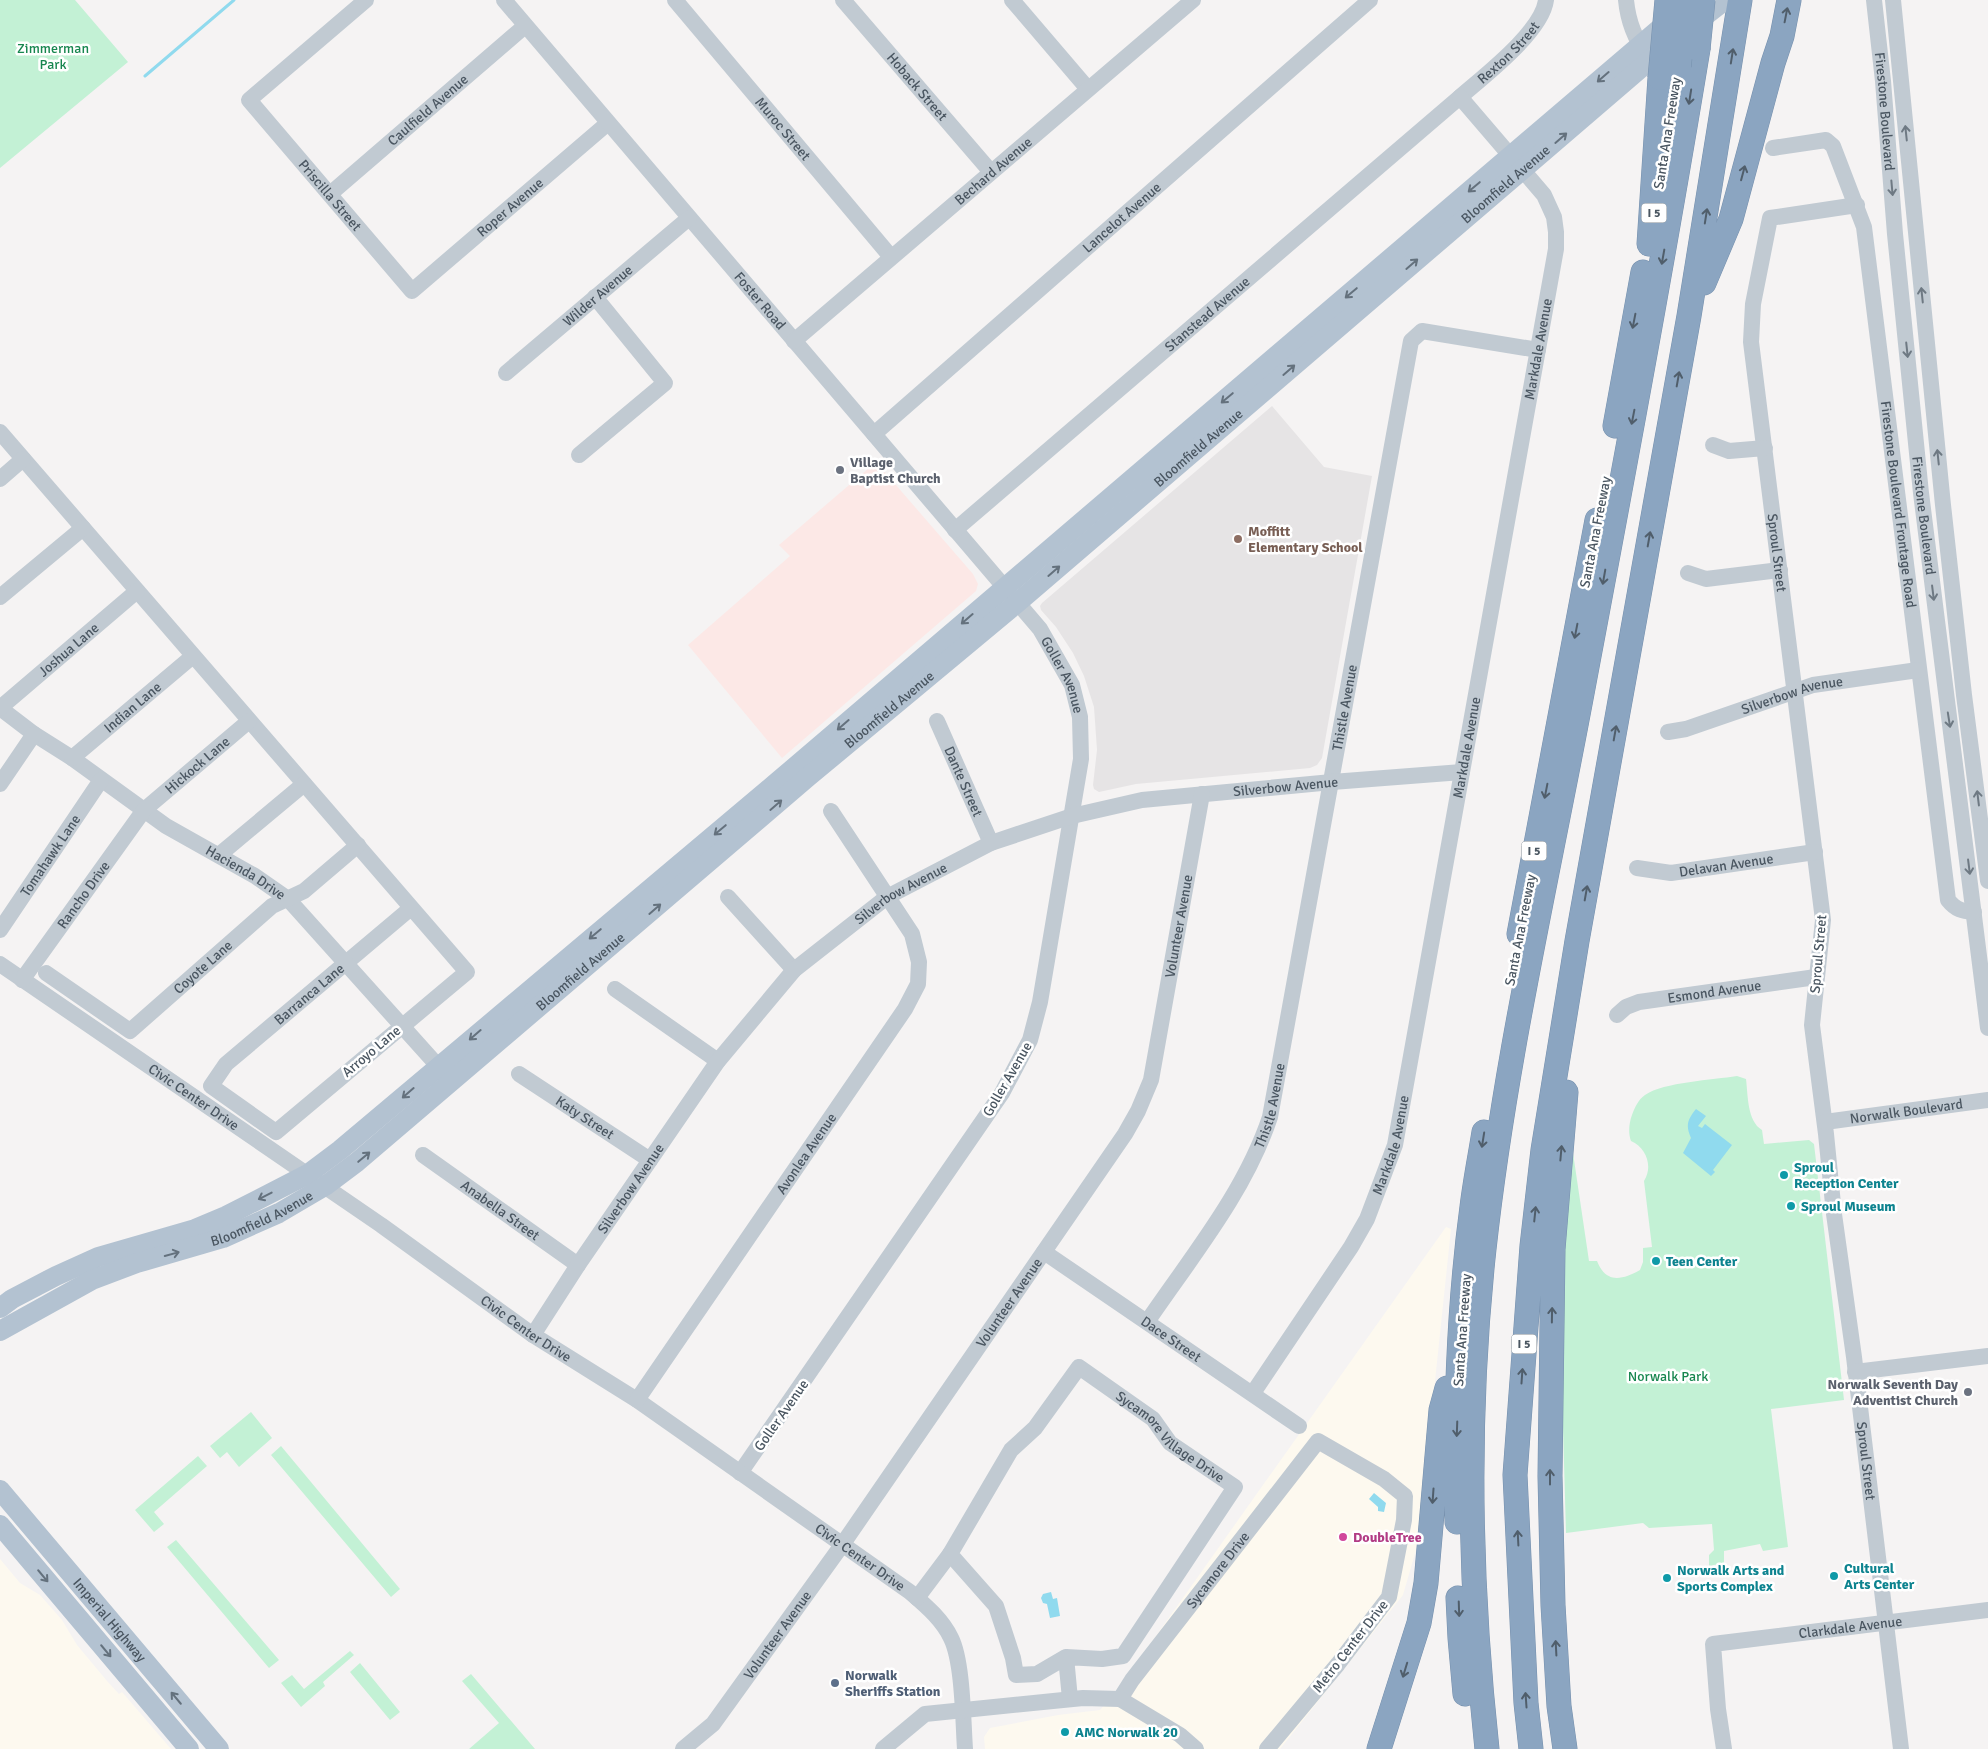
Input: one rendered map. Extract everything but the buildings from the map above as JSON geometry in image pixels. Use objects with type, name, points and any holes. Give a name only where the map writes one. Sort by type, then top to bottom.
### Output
[{"type":"highway","points":[[1657,62],[1666,0]]},
{"type":"highway","name":"Santa Ana Freeway","points":[[1471,1749],[1460,1638],[1456,1462],[1459,1346],[1472,1208],[1498,1047],[1649,244],[1657,62],[1686,0]]},
{"type":"highway","points":[[1487,1749],[1476,1627],[1473,1559],[1472,1443],[1479,1302],[1484,1245],[1508,1080],[1651,323],[1698,49],[1703,0]]},
{"type":"highway","name":"I 5","points":[[1531,1749],[1526,1703],[1515,1474],[1532,1246],[1542,1150],[1577,941],[1689,316],[1740,0]]},
{"type":"highway","points":[[1689,316],[1732,219],[1770,72],[1782,36],[1789,0]]},
{"type":"highway","points":[[1565,1749],[1558,1688],[1551,1518],[1552,1288],[1553,1248],[1577,941]]},
{"type":"highway","points":[[1379,1749],[1403,1679],[1419,1623],[1426,1583],[1441,1410],[1459,1346]]},
{"type":"main road","name":"Bloomfield Avenue","points":[[1657,62],[1695,0]]},
{"type":"main road","name":"Bloomfield Avenue","points":[[914,676],[1017,603],[1105,515],[1518,163],[1657,62],[1725,0]]},
{"type":"main road","name":"Bloomfield Avenue","points":[[0,1308],[12,1299],[56,1276],[90,1261],[200,1246],[229,1236],[279,1213],[325,1186],[357,1162],[525,1021],[803,771],[914,676],[1004,587],[1105,515]]},
{"type":"main road","name":"Bloomfield Avenue","points":[[2,1330],[146,1252],[226,1216],[308,1174],[512,1004],[803,771]]},
{"type":"main road","points":[[512,1004],[525,1021]]},
{"type":"main road","points":[[2,1330],[20,1307],[85,1273],[90,1261]]},
{"type":"main road","name":"Imperial Highway","points":[[0,1490],[219,1749]]},
{"type":"main road","points":[[0,1511],[41,1554],[44,1555],[51,1550]]},
{"type":"main road","name":"Imperial Highway","points":[[0,1525],[189,1749]]},
{"type":"main road","points":[[171,1728],[184,1728],[204,1749]]},
{"type":"street","name":"Priscilla Street","points":[[366,0],[249,100],[412,290]]},
{"type":"street","name":"Foster Road","points":[[504,0],[1017,603]]},
{"type":"street","name":"Muroc Street","points":[[675,0],[891,257]]},
{"type":"street","name":"Hoback Street","points":[[843,0],[990,172]]},
{"type":"street","points":[[1012,0],[1088,89]]},
{"type":"street","name":"Lancelot Avenue","points":[[874,434],[1370,0]]},
{"type":"street","name":"Rexton Street","points":[[1460,97],[1507,55],[1534,27],[1546,0]]},
{"type":"street","points":[[1626,0],[1628,18],[1657,62]]},
{"type":"street","name":"Firestone Boulevard","points":[[1874,0],[1921,493],[1988,1028]]},
{"type":"street","name":"Firestone Boulevard","points":[[1893,0],[1943,505],[1964,695],[1988,881]]},
{"type":"street","name":"Bechard Avenue","points":[[794,341],[1088,89],[1185,2]]},
{"type":"street","name":"Caulfield Avenue","points":[[330,194],[525,26]]},
{"type":"street","name":"Markdale Avenue","points":[[1252,1393],[1359,1233],[1380,1187],[1395,1145],[1556,249],[1554,217],[1544,195],[1460,97]]},
{"type":"street","name":"Stanstead Avenue","points":[[955,530],[1460,97]]},
{"type":"street","name":"Roper Avenue","points":[[412,290],[608,123]]},
{"type":"street","name":"Firestone Boulevard Frontage Road","points":[[1773,148],[1826,140],[1833,146],[1864,227],[1948,900],[1954,907],[1960,910],[1974,912]]},
{"type":"street","name":"Sproul Street","points":[[1857,205],[1770,218],[1753,304],[1751,342],[1823,920],[1812,1024],[1901,1749]]},
{"type":"street","name":"Wilder Avenue","points":[[506,373],[689,218]]},
{"type":"street","points":[[579,455],[665,383],[595,297]]},
{"type":"street","name":"Thistle Avenue","points":[[1148,1322],[1237,1190],[1262,1140],[1270,1117],[1411,341],[1422,331],[1538,350]]},
{"type":"street","points":[[0,432],[412,908]]},
{"type":"street","points":[[1713,445],[1729,451],[1765,448]]},
{"type":"street","points":[[0,479],[23,459]]},
{"type":"street","points":[[1897,492],[1921,493],[1943,505]]},
{"type":"street","points":[[0,597],[83,528]]},
{"type":"street","points":[[1688,574],[1706,579],[1780,570]]},
{"type":"street","name":"Joshua Lane","points":[[0,708],[137,591]]},
{"type":"street","name":"Goller Avenue","points":[[740,1473],[1002,1093],[1030,1040],[1040,1002],[1081,759],[1080,717],[1072,685],[1040,629],[1017,603]]},
{"type":"street","name":"Indian Lane","points":[[72,758],[193,656]]},
{"type":"street","name":"Silverbow Avenue","points":[[1668,732],[1686,729],[1813,685],[1918,670]]},
{"type":"street","name":"Hacienda Drive","points":[[0,708],[166,826],[255,876],[288,899],[347,962],[400,1026],[452,1083]]},
{"type":"street","name":"Hickock Lane","points":[[144,810],[250,721]]},
{"type":"street","name":"Dante Street","points":[[937,721],[991,843]]},
{"type":"street","points":[[0,784],[34,734]]},
{"type":"street","name":"Silverbow Avenue","points":[[533,1335],[578,1265],[718,1061],[794,970],[887,897],[991,843],[1072,816],[1142,800],[1462,772]]},
{"type":"street","name":"Tomahawk Lane","points":[[0,930],[101,780]]},
{"type":"street","points":[[219,855],[304,784]]},
{"type":"street","name":"Volunteer Avenue","points":[[683,1749],[713,1724],[842,1545],[1125,1134],[1138,1111],[1151,1080],[1202,794]]},
{"type":"street","name":"Rancho Drive","points":[[22,980],[144,810]]},
{"type":"street","name":"Avonlea Avenue","points":[[637,1400],[905,1008],[918,984],[919,962],[912,934],[831,811]]},
{"type":"street","name":"Coyote Lane","points":[[46,973],[130,1031],[272,906],[304,891],[358,846]]},
{"type":"street","name":"Delavan Avenue","points":[[1637,868],[1671,873],[1815,852]]},
{"type":"street","points":[[728,897],[794,970]]},
{"type":"street","name":"Barranca Lane","points":[[276,1132],[211,1086],[226,1064],[412,908]]},
{"type":"street","name":"Arroyo Lane","points":[[276,1132],[400,1026],[467,972],[412,908]]},
{"type":"street","name":"Civic Center Drive","points":[[0,964],[308,1174],[533,1335],[637,1400],[873,1565],[917,1598],[940,1621],[952,1638],[957,1659],[963,1710],[965,1749]]},
{"type":"street","name":"Esmond Avenue","points":[[1617,1015],[1626,1007],[1639,1002],[1816,977]]},
{"type":"street","points":[[615,989],[718,1061]]},
{"type":"street","name":"Katy Street","points":[[519,1074],[650,1160]]},
{"type":"street","name":"Norwalk Boulevard","points":[[1825,1122],[1988,1100]]},
{"type":"street","name":"Anabella Street","points":[[423,1155],[578,1265]]},
{"type":"street","name":"Dace Street","points":[[1044,1252],[1299,1426]]},
{"type":"street","points":[[1855,1372],[1988,1356]]},
{"type":"street","name":"Sycamore Village Drive","points":[[917,1598],[950,1554],[1011,1450],[1035,1428],[1079,1368],[1153,1419],[1170,1443],[1235,1487],[1123,1656],[1102,1659],[1066,1657]]},
{"type":"street","name":"Metro Center Drive","points":[[1267,1749],[1338,1664],[1389,1597],[1404,1520],[1405,1496],[1384,1479],[1318,1441]]},
{"type":"street","name":"Sycamore Drive","points":[[1120,1699],[1132,1680],[1318,1441]]},
{"type":"street","points":[[950,1554],[996,1606],[1013,1658],[1016,1674],[1037,1674],[1066,1657],[1070,1699]]},
{"type":"street","name":"Clarkdale Avenue","points":[[1724,1749],[1718,1709],[1713,1644],[1988,1610]]},
{"type":"street","points":[[883,1749],[925,1714],[1070,1699],[1120,1699],[1180,1735],[1196,1749]]},
{"type":"shaded area","name":"Moffitt Elementary School","points":[[1272,406],[1324,467],[1372,476],[1322,758],[1317,765],[1310,768],[1136,784],[1099,792],[1094,789],[1093,785],[1097,750],[1094,707],[1084,676],[1073,653],[1040,606]]},
{"type":"shaded area","points":[[876,462],[973,574],[978,584],[976,591],[782,758],[688,645],[790,556],[779,545]]},
{"type":"shaded area","points":[[1446,1227],[1451,1229],[1418,1543],[1403,1595],[1280,1749],[985,1749],[984,1737],[990,1728],[1058,1715],[1100,1710],[1124,1681]]},
{"type":"shaded area","points":[[0,1559],[20,1583],[40,1595],[62,1620],[77,1645],[107,1681],[119,1694],[122,1692],[171,1749],[0,1749]]},
{"type":"green space","name":"Zimmerman Park","points":[[0,0],[75,0],[128,62],[0,168]]},
{"type":"green space","name":"Norwalk Park","points":[[1737,1076],[1746,1079],[1751,1114],[1757,1126],[1762,1130],[1764,1144],[1809,1140],[1814,1144],[1844,1400],[1771,1409],[1788,1547],[1763,1551],[1760,1544],[1724,1551],[1724,1563],[1709,1566],[1709,1555],[1714,1550],[1712,1524],[1649,1528],[1643,1523],[1566,1533],[1561,1357],[1565,1241],[1573,1153],[1589,1261],[1597,1261],[1605,1274],[1615,1278],[1621,1278],[1640,1270],[1643,1262],[1643,1248],[1652,1247],[1644,1181],[1648,1170],[1647,1158],[1641,1148],[1631,1141],[1629,1135],[1630,1121],[1636,1106],[1645,1095],[1664,1087]]},
{"type":"green space","points":[[251,1412],[272,1438],[239,1467],[227,1452],[220,1458],[210,1446]]},
{"type":"green space","points":[[281,1446],[400,1589],[391,1597],[271,1455]]},
{"type":"green space","points":[[198,1456],[207,1466],[154,1512],[164,1524],[154,1532],[135,1510]]},
{"type":"green space","points":[[176,1540],[279,1660],[269,1668],[167,1547]]},
{"type":"green space","points":[[350,1651],[354,1655],[323,1682],[325,1686],[301,1707],[281,1683],[292,1675],[304,1689]]},
{"type":"green space","points":[[360,1663],[400,1712],[390,1720],[350,1672]]},
{"type":"green space","points":[[471,1674],[535,1749],[469,1749],[499,1723],[462,1681]]},
{"type":"water","points":[[1696,1109],[1706,1116],[1698,1126],[1702,1128],[1705,1124],[1732,1145],[1713,1170],[1715,1172],[1711,1176],[1683,1153],[1691,1138],[1688,1122]]},
{"type":"water","points":[[1374,1493],[1386,1503],[1384,1512],[1378,1511],[1378,1507],[1369,1499]]},
{"type":"water","points":[[1051,1592],[1053,1599],[1057,1598],[1060,1616],[1050,1618],[1047,1604],[1043,1603],[1041,1598],[1043,1594]]},
{"type":"waterway","points":[[145,76],[234,0]]},
{"type":"place","name":"Village Baptist Church","points":[[840,470]]},
{"type":"place","name":"Moffitt Elementary School","points":[[1238,539]]},
{"type":"place","name":"Sproul Reception Center","points":[[1784,1175]]},
{"type":"place","name":"Sproul Museum","points":[[1791,1206]]},
{"type":"place","name":"Teen Center","points":[[1656,1261]]},
{"type":"place","name":"Norwalk Seventh Day Adventist Church","points":[[1968,1392]]},
{"type":"place","name":"DoubleTree","points":[[1343,1537]]},
{"type":"place","name":"Cultural Arts Center","points":[[1834,1576]]},
{"type":"place","name":"Norwalk Arts and Sports Complex","points":[[1667,1578]]},
{"type":"place","name":"Norwalk Sheriffs Station","points":[[835,1683]]},
{"type":"place","name":"AMC Norwalk 20","points":[[1065,1732]]}]
